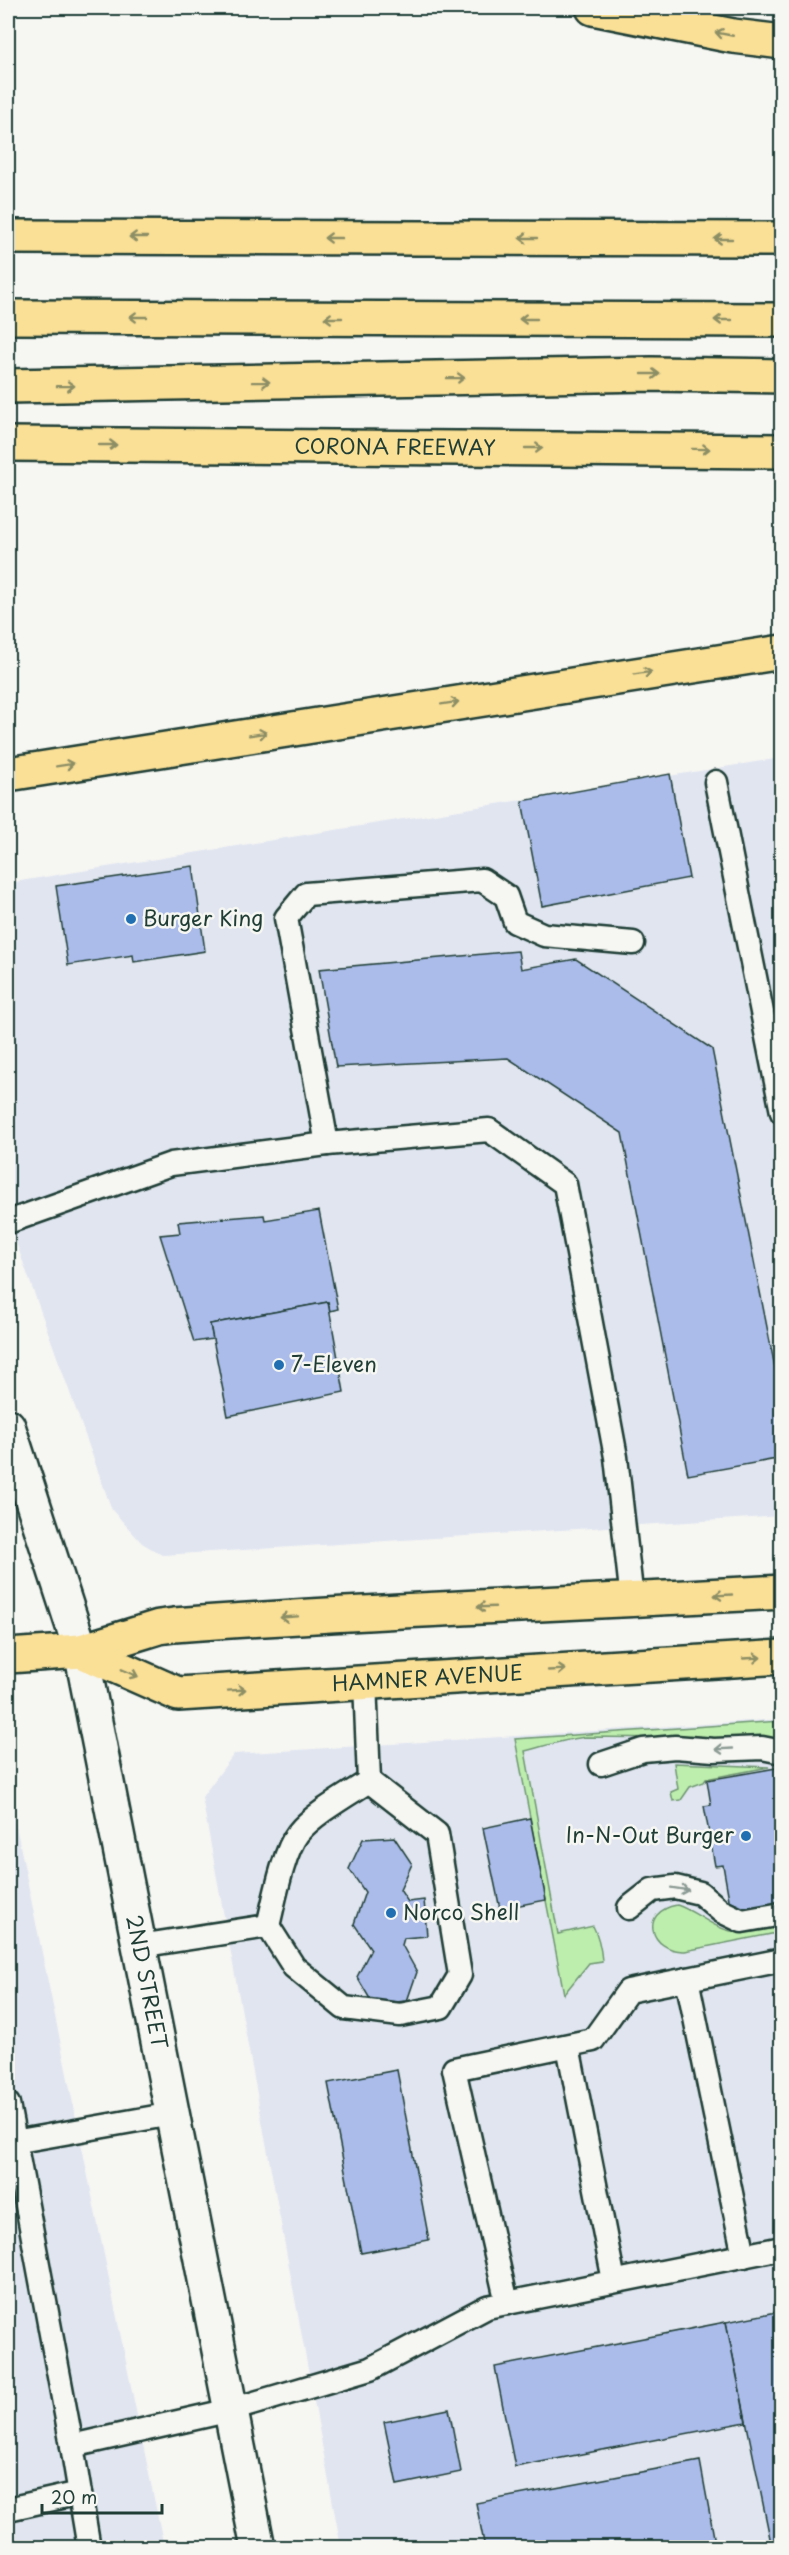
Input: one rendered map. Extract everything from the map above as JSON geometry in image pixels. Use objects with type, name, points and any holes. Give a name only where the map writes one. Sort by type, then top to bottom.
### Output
[{"type":"main road","points":[[593,8],[733,36],[782,42]]},
{"type":"main road","points":[[8,237],[782,239]]},
{"type":"main road","points":[[8,317],[782,320]]},
{"type":"main road","points":[[8,386],[651,374],[782,376]]},
{"type":"main road","name":"CORONA FREEWAY","points":[[8,444],[782,451]]},
{"type":"main road","points":[[8,774],[782,652]]},
{"type":"main road","name":"2ND STREET","points":[[8,1426],[81,1651],[258,2547]]},
{"type":"main road","name":"HAMNER AVENUE","points":[[8,1656],[81,1651],[166,1626],[347,1612],[782,1592]]},
{"type":"main road","name":"HAMNER AVENUE","points":[[81,1651],[178,1694],[782,1657]]},
{"type":"lane","points":[[716,782],[772,1017],[781,1114]]},
{"type":"lane","points":[[327,1144],[286,918],[306,894],[482,880],[506,896],[515,922],[544,935],[633,943]]},
{"type":"lane","points":[[8,1222],[171,1164],[327,1144],[489,1130],[565,1184],[616,1457],[632,1600]]},
{"type":"lane","points":[[365,1681],[369,1781],[437,1834],[460,1975],[441,2007],[400,2015],[344,2008],[294,1967],[268,1926],[281,1870],[297,1833],[325,1810],[369,1781]]},
{"type":"lane","points":[[601,1764],[643,1750],[675,1747],[714,1750],[762,1748],[782,1752]]},
{"type":"lane","points":[[629,1908],[652,1890],[675,1887],[700,1893],[721,1911],[742,1921],[782,1914]]},
{"type":"lane","points":[[139,1946],[268,1926]]},
{"type":"lane","points":[[507,2303],[454,2069],[593,2040],[628,1991],[782,1960]]},
{"type":"lane","points":[[687,1979],[744,2256]]},
{"type":"lane","points":[[568,2046],[614,2281]]},
{"type":"lane","points":[[8,2104],[11,2142],[72,2446],[89,2547]]},
{"type":"lane","points":[[11,2142],[172,2114]]},
{"type":"lane","points":[[72,2446],[231,2410],[370,2369],[487,2307],[782,2248]]},
{"type":"lane","points":[[8,2509],[80,2493]]},
{"type":"shaded area","points":[[781,758],[781,1516],[162,1555],[142,1543],[112,1510],[8,1220],[8,883]]},
{"type":"shaded area","points":[[781,1719],[781,2547],[341,2547],[202,1797],[234,1754]]},
{"type":"shaded area","points":[[8,1787],[164,2547],[8,2547]]},
{"type":"green space","points":[[781,1721],[781,1742],[769,1739],[586,1737],[525,1751],[558,1934],[593,1926],[601,1952],[602,1961],[589,1963],[564,1994],[515,1739]]},
{"type":"green space","points":[[674,1763],[769,1767],[706,1779],[690,1787],[681,1800],[673,1801],[671,1792],[678,1789]]},
{"type":"green space","points":[[677,1905],[723,1929],[749,1931],[782,1923],[781,1932],[685,1951],[673,1950],[657,1939],[653,1931],[653,1923],[657,1915],[665,1909]]},
{"type":"building","points":[[670,774],[689,878],[542,906],[522,801]]},
{"type":"building","name":"Burger King","points":[[193,866],[205,951],[134,962],[133,955],[68,965],[56,886]]},
{"type":"building","points":[[518,951],[521,969],[576,959],[712,1049],[782,1403],[782,1458],[688,1475],[622,1133],[508,1058],[336,1067],[319,969]]},
{"type":"building","points":[[319,1211],[338,1309],[330,1311],[328,1302],[210,1324],[213,1339],[194,1342],[160,1235],[180,1233],[178,1222],[264,1215],[265,1220]]},
{"type":"building","name":"7-Eleven","points":[[328,1302],[344,1392],[228,1416],[210,1324]]},
{"type":"building","name":"In-N-Out Burger","points":[[782,1767],[782,1902],[731,1911],[723,1865],[715,1866],[704,1806],[711,1805],[707,1780]]},
{"type":"building","points":[[530,1818],[546,1900],[500,1909],[483,1828]]},
{"type":"building","name":"Norco Shell","points":[[394,1837],[412,1864],[400,1890],[408,1902],[424,1900],[427,1936],[404,1938],[402,1945],[417,1972],[407,2001],[373,2004],[357,1977],[371,1949],[354,1924],[365,1892],[349,1869],[363,1839]]},
{"type":"building","points":[[397,2070],[429,2240],[361,2253],[328,2083]]},
{"type":"building","points":[[782,2311],[782,2548],[772,2548],[726,2322]]},
{"type":"building","points":[[726,2322],[746,2422],[515,2467],[495,2367]]},
{"type":"building","points":[[449,2409],[461,2472],[397,2485],[384,2422]]},
{"type":"building","points":[[700,2461],[716,2548],[468,2548],[468,2546],[484,2543],[476,2503]]},
{"type":"place","name":"Burger King","points":[[131,919]]},
{"type":"place","name":"7-Eleven","points":[[279,1365]]},
{"type":"place","name":"In-N-Out Burger","points":[[746,1836]]},
{"type":"place","name":"Norco Shell","points":[[391,1913]]}]
